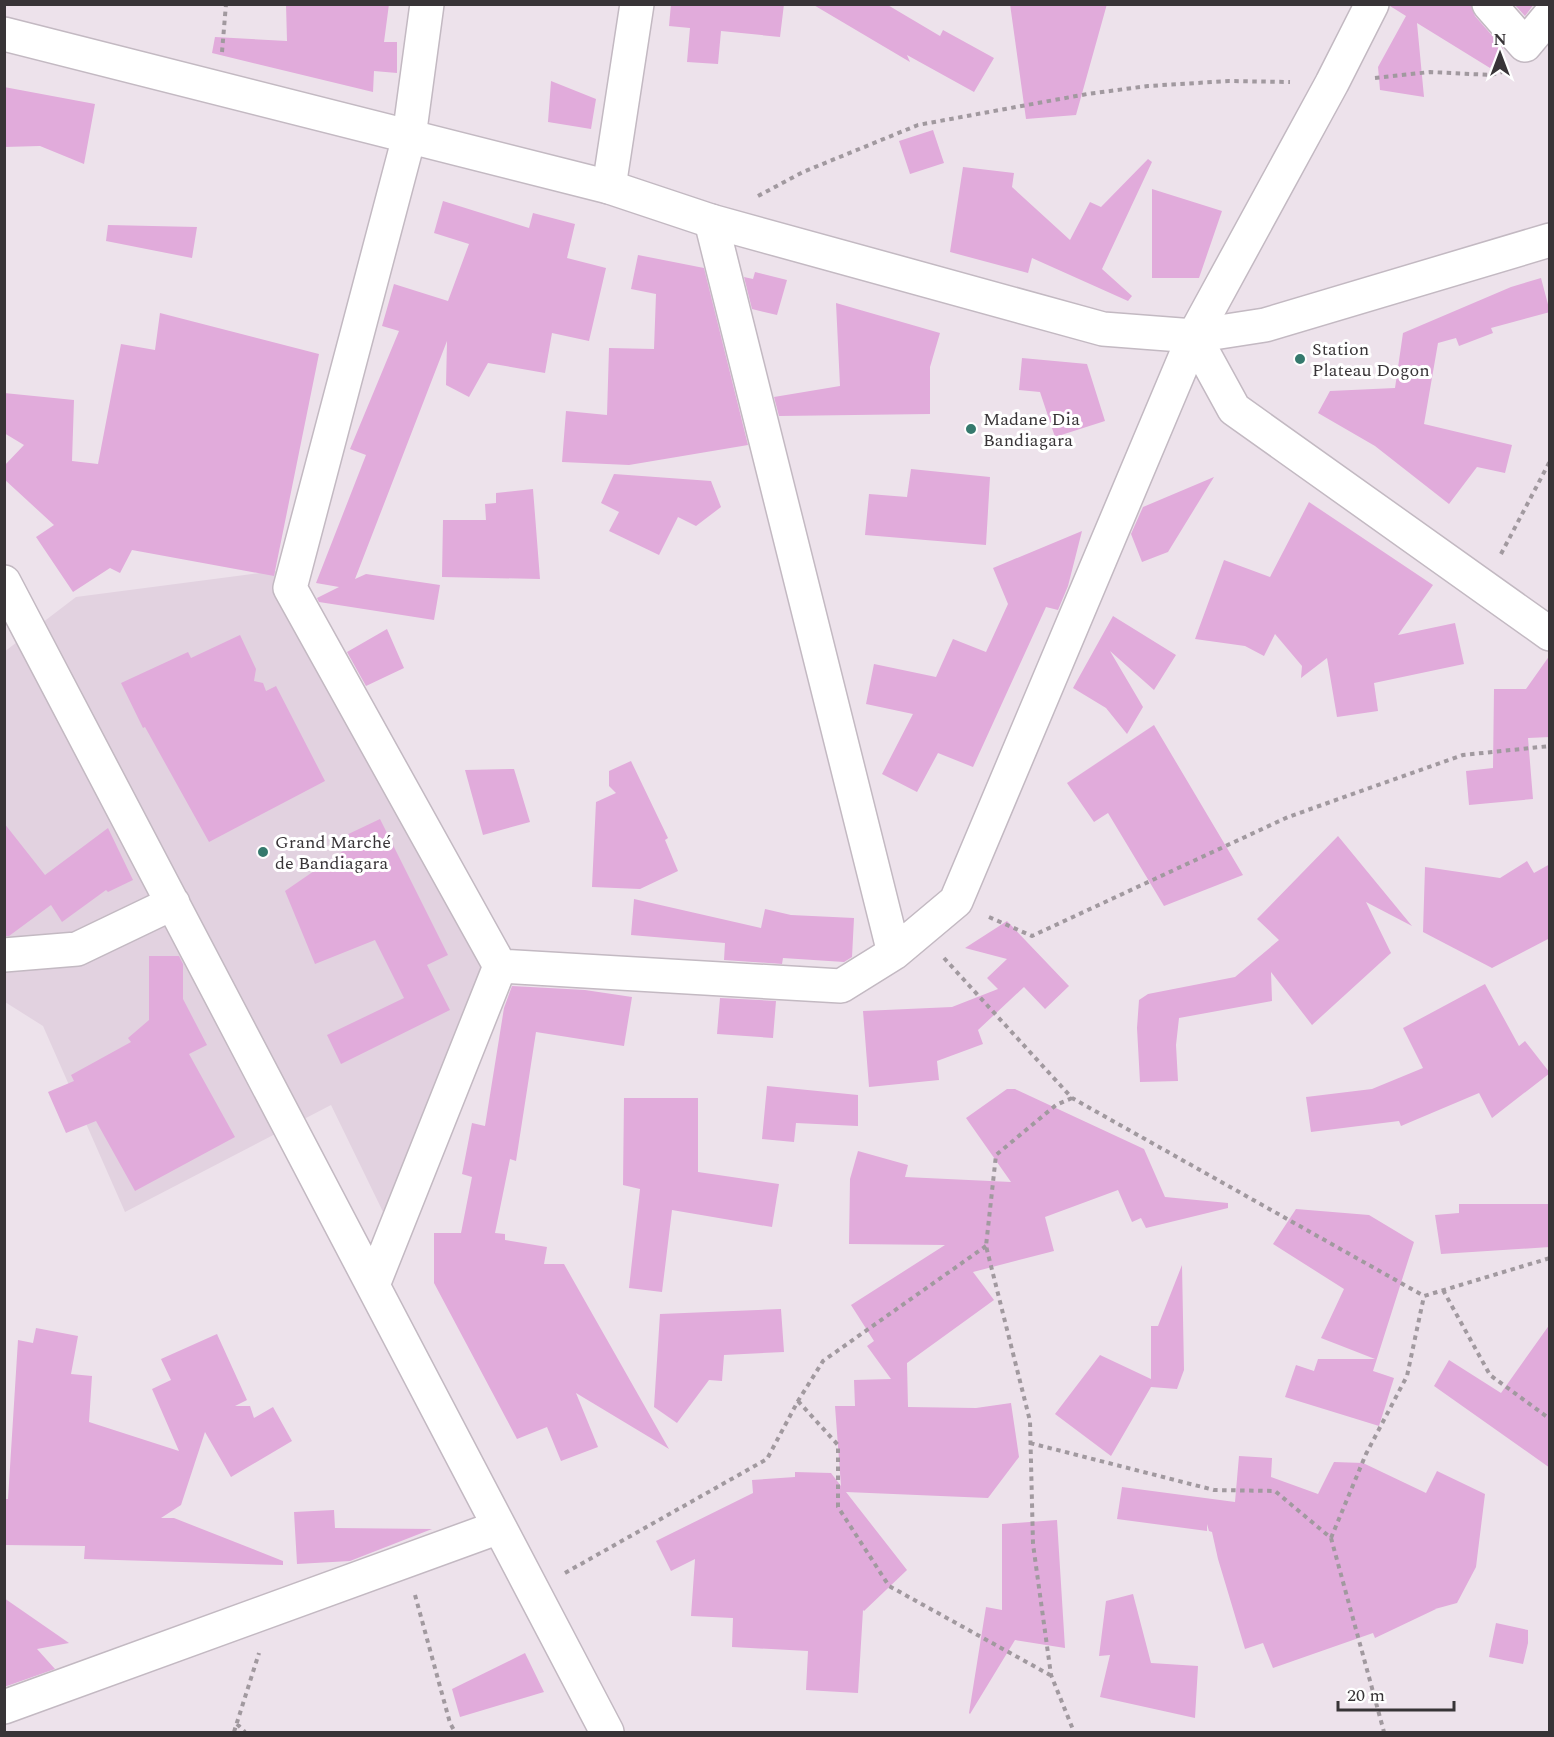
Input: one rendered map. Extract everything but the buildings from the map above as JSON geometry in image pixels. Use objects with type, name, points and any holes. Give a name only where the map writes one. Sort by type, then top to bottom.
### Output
[{"type":"street","points":[[427,4],[409,137],[290,588],[500,966]]},
{"type":"street","points":[[609,187],[637,4]]},
{"type":"street","points":[[500,966],[841,986],[894,953],[956,901],[1194,336],[1332,83],[1371,4]]},
{"type":"street","points":[[1489,4],[1525,45],[1550,15]]},
{"type":"street","points":[[4,34],[609,187],[711,221],[1103,329],[1194,336],[1265,325],[1550,240]]},
{"type":"street","points":[[711,221],[894,953]]},
{"type":"street","points":[[1194,336],[1234,409],[1550,634]]},
{"type":"street","points":[[4,582],[607,1732]]},
{"type":"street","points":[[4,955],[77,949],[173,903]]},
{"type":"street","points":[[373,1285],[500,966]]},
{"type":"street","points":[[4,1707],[500,1527]]},
{"type":"path","points":[[220,89],[226,4]]},
{"type":"path","points":[[711,221],[803,172],[918,125],[1087,94],[1148,86],[1229,81],[1332,83],[1430,72],[1491,75],[1502,72],[1510,65],[1525,45]]},
{"type":"path","points":[[1484,587],[1550,460]]},
{"type":"path","points":[[956,901],[1032,936],[1288,817],[1463,755],[1550,746]]},
{"type":"path","points":[[919,931],[1072,1098],[1425,1296],[1550,1258]]},
{"type":"path","points":[[1072,1098],[1056,1105],[996,1155],[986,1246],[1030,1421],[1033,1544],[1051,1676],[1074,1732]]},
{"type":"path","points":[[533,1591],[767,1459],[798,1401],[823,1361],[986,1246]]},
{"type":"path","points":[[1443,1290],[1490,1374],[1550,1419]]},
{"type":"path","points":[[1331,1538],[1366,1454],[1407,1376],[1425,1296]]},
{"type":"path","points":[[798,1401],[838,1445],[838,1507],[889,1586],[1051,1676]]},
{"type":"path","points":[[1030,1443],[1214,1490],[1275,1491],[1331,1538],[1384,1732]]},
{"type":"path","points":[[406,1561],[450,1723],[455,1732]]},
{"type":"path","points":[[234,1732],[272,1609]]},
{"type":"path","points":[[237,1724],[245,1732]]},
{"type":"shaded area","points":[[290,569],[499,963],[404,1255],[331,1105],[125,1212],[43,1026],[5,1002],[4,652],[76,597]]},
{"type":"place","name":"Station Plateau Dogon","points":[[1300,359]]},
{"type":"place","name":"Madane Dia Bandiagara","points":[[971,429]]},
{"type":"place","name":"Grand Marché de Bandiagara","points":[[263,852]]}]
